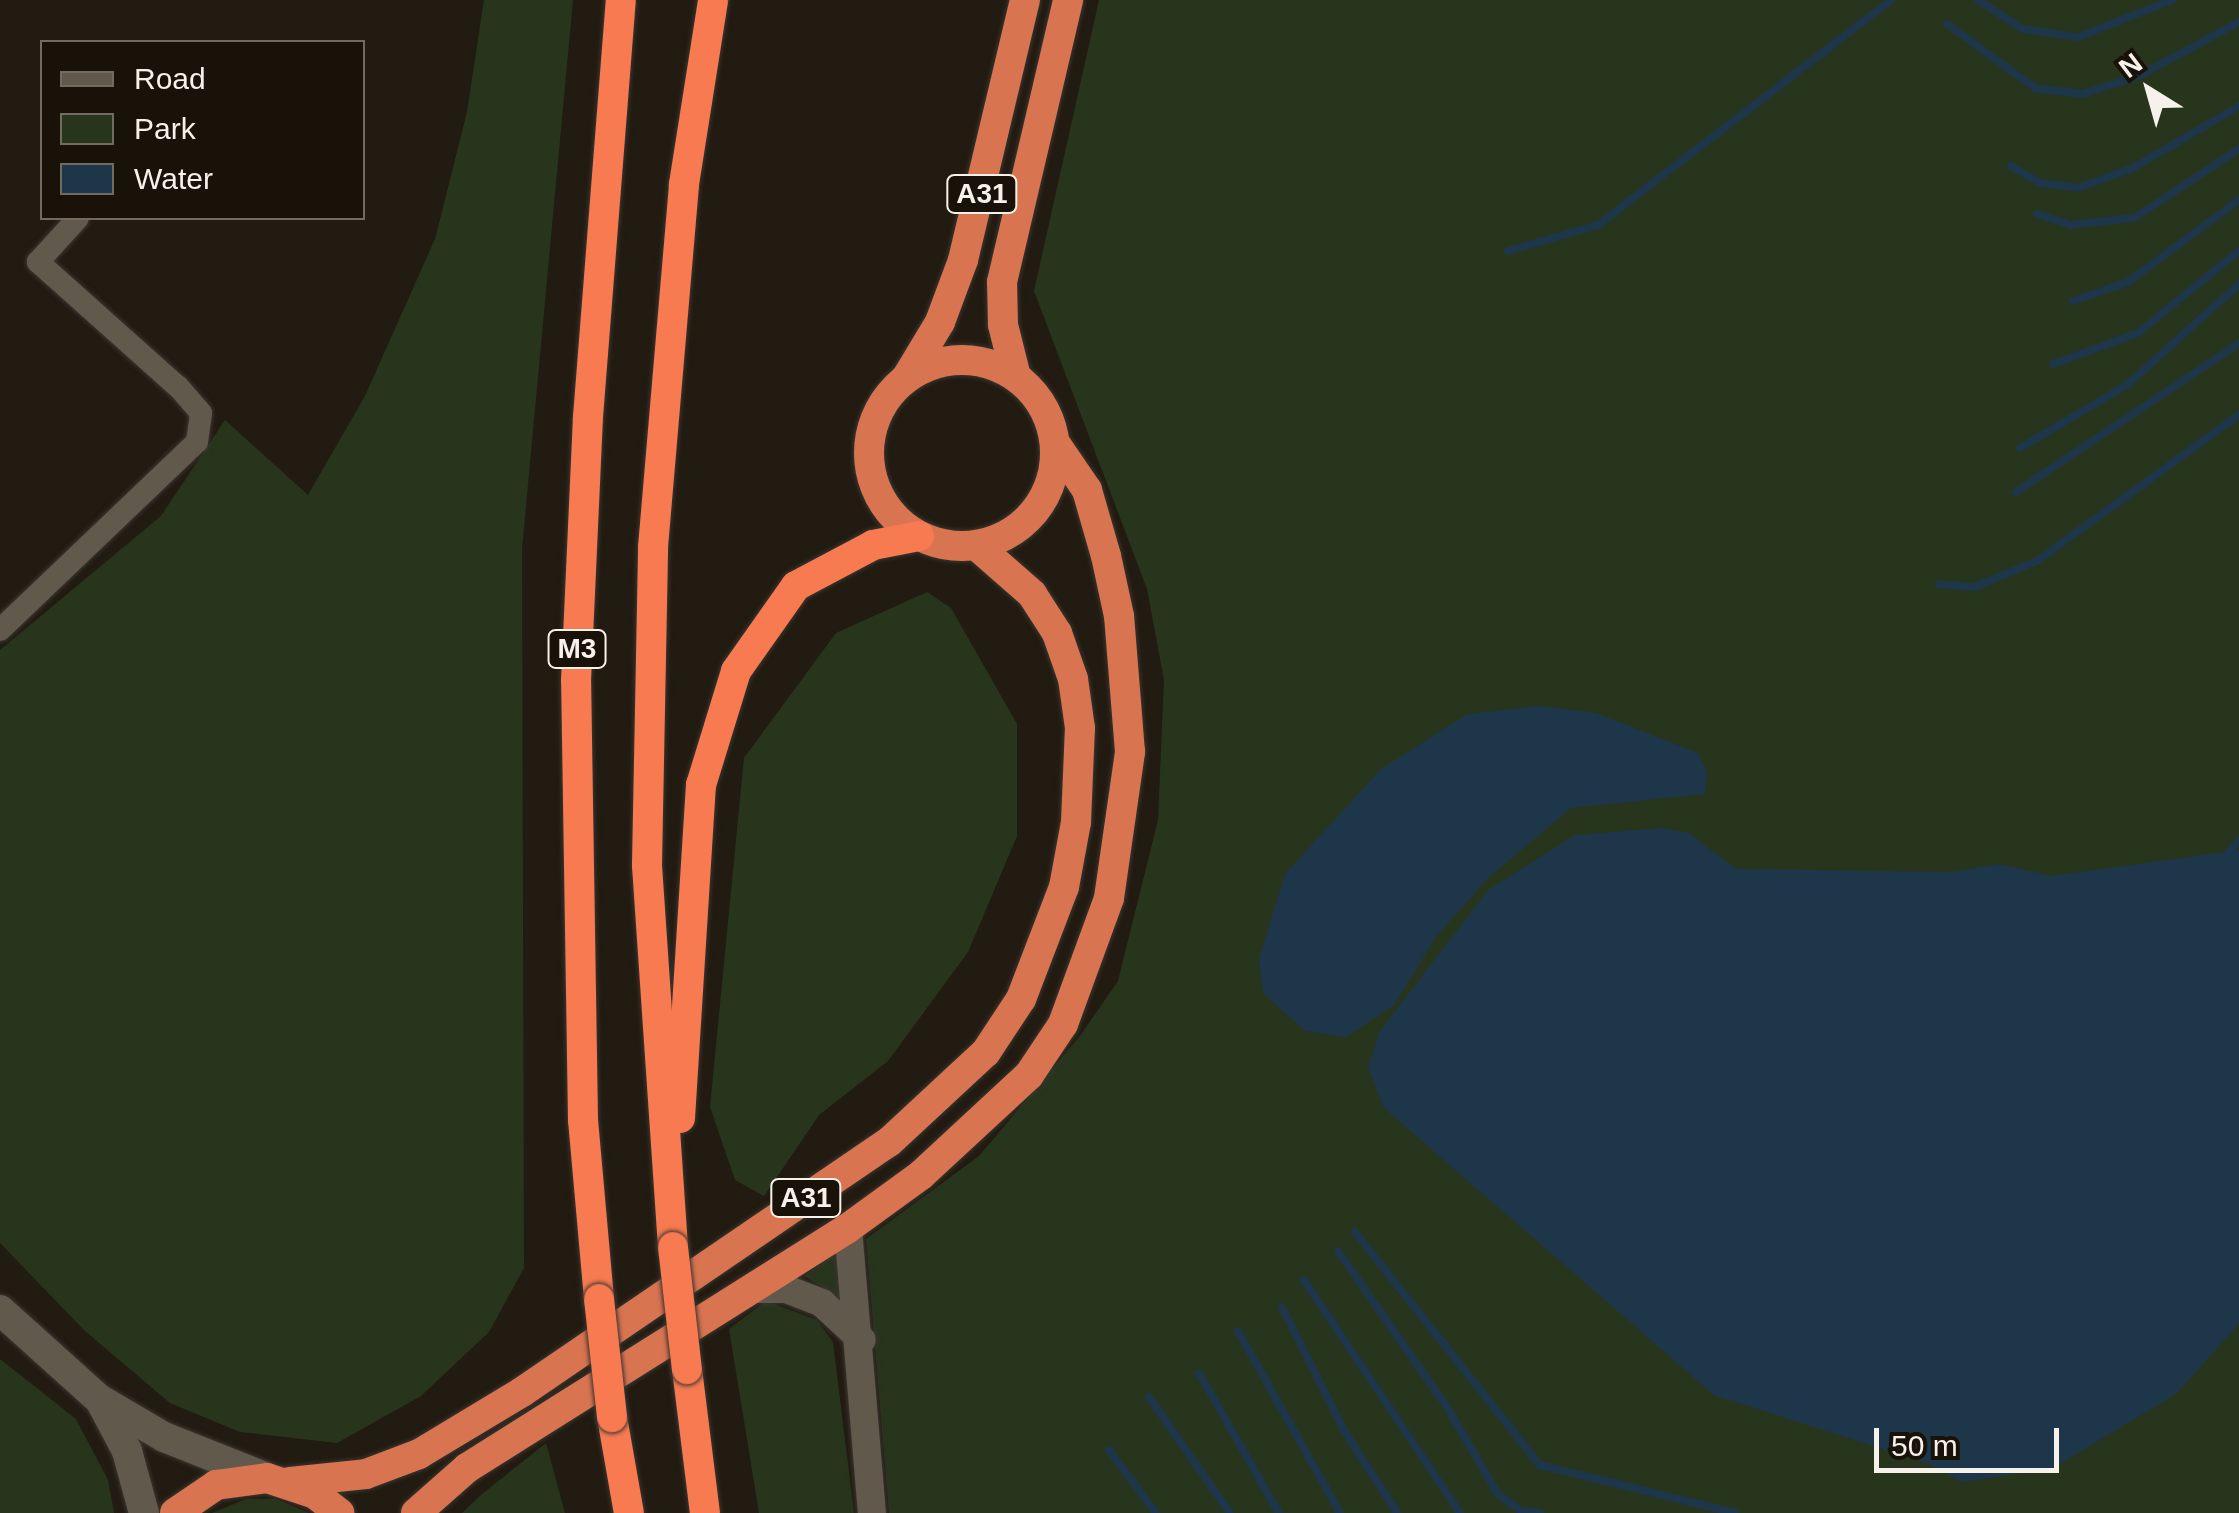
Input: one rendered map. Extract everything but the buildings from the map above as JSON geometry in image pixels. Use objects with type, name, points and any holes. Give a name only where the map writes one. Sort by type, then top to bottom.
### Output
[{"type":"highway","name":"M3","points":[[621,0],[589,398],[576,681],[584,1120],[612,1416],[629,1513]]},
{"type":"highway","name":"M3","points":[[705,1513],[673,1247],[647,865],[653,547],[682,202],[713,0]]},
{"type":"highway","name":"A31","points":[[908,377],[940,322],[963,260],[1025,0]]},
{"type":"highway","name":"A31","points":[[1016,377],[1002,325],[1002,282],[1068,0]]},
{"type":"highway","points":[[961,360],[1016,377],[1035,395],[1054,443],[1044,498],[1003,536],[976,545],[919,536],[893,517],[876,490],[868,460],[872,428],[885,400],[908,377],[961,360]]},
{"type":"highway","name":"A31","points":[[416,1513],[467,1468],[848,1228],[982,1126],[1029,1075],[1063,1024],[1109,898],[1130,752],[1119,616],[1086,490],[1054,443]]},
{"type":"highway","name":"M3","points":[[673,1247],[694,848],[700,785],[718,717],[755,638],[796,586],[873,545],[919,536]]},
{"type":"highway","name":"A31","points":[[278,1480],[366,1474],[419,1454],[522,1392],[890,1142],[986,1052],[1021,998],[1064,887],[1076,822],[1080,728],[1074,678],[1056,634],[1032,594],[976,545]]},
{"type":"highway","points":[[175,1513],[216,1485],[278,1480],[339,1513]]},
{"type":"main road","points":[[0,1310],[56,1356],[99,1399],[164,1437],[278,1480]]},
{"type":"main road","points":[[99,1399],[127,1452],[144,1513]]},
{"type":"street","points":[[0,630],[196,442],[201,413],[178,387],[38,262],[76,220]]},
{"type":"street","points":[[848,1228],[862,1340],[872,1513]]},
{"type":"street","points":[[754,1289],[786,1289],[822,1302],[862,1340]]},
{"type":"green space","points":[[484,0],[573,0],[522,549],[524,1268],[489,1332],[421,1396],[337,1443],[240,1432],[170,1403],[85,1331],[0,1243],[0,650],[161,516],[225,420],[308,495],[365,396],[435,239],[467,112]]},
{"type":"green space","points":[[1099,0],[2239,0],[2239,1513],[889,1513],[866,1239],[979,1156],[1080,1036],[1118,981],[1158,820],[1164,680],[1147,589],[1034,291]]},
{"type":"green space","points":[[927,592],[951,608],[1017,724],[1017,836],[968,952],[888,1061],[819,1115],[764,1196],[735,1180],[710,1107],[744,758],[836,633]]},
{"type":"green space","points":[[841,1250],[849,1304],[804,1276]]},
{"type":"green space","points":[[766,1301],[817,1320],[833,1342],[854,1513],[759,1513],[729,1329]]},
{"type":"green space","points":[[0,1359],[76,1419],[108,1480],[114,1513],[0,1513]]},
{"type":"green space","points":[[546,1443],[565,1513],[462,1513],[482,1494]]},
{"type":"green space","points":[[246,1499],[276,1499],[309,1513],[212,1513]]},
{"type":"water","points":[[1540,706],[1596,713],[1698,753],[1707,773],[1705,794],[1571,808],[1487,879],[1436,937],[1394,1005],[1346,1037],[1305,1031],[1263,993],[1259,959],[1285,874],[1380,770],[1467,714]]},
{"type":"water","points":[[1662,828],[1689,833],[1736,869],[1951,872],[1999,864],[2051,876],[2239,850],[2239,1324],[2176,1394],[2053,1468],[1963,1482],[1929,1464],[1714,1395],[1384,1108],[1368,1067],[1380,1031],[1488,890],[1575,835]]},
{"type":"waterway","points":[[1508,251],[1598,225],[1891,0]]},
{"type":"waterway","points":[[1978,0],[2023,29],[2078,37],[2172,0]]},
{"type":"waterway","points":[[1947,24],[2035,88],[2082,94],[2139,76],[2239,22]]},
{"type":"waterway","points":[[2011,166],[2040,183],[2078,188],[2133,168],[2239,106]]},
{"type":"waterway","points":[[2037,214],[2070,225],[2134,218],[2239,149]]},
{"type":"waterway","points":[[2073,301],[2128,282],[2239,200]]},
{"type":"waterway","points":[[2054,364],[2138,333],[2239,251]]},
{"type":"waterway","points":[[2020,448],[2127,385],[2239,284]]},
{"type":"waterway","points":[[2016,492],[2239,343]]},
{"type":"waterway","points":[[1939,584],[1975,587],[2037,561],[2239,415]]},
{"type":"waterway","points":[[2229,852],[2239,840]]},
{"type":"waterway","points":[[1355,1232],[1540,1465],[1735,1513]]},
{"type":"waterway","points":[[1338,1251],[1447,1407],[1498,1494],[1521,1511],[1540,1513]]},
{"type":"waterway","points":[[1304,1280],[1460,1513]]},
{"type":"waterway","points":[[1282,1307],[1345,1432],[1397,1513]]},
{"type":"waterway","points":[[1238,1331],[1340,1513]]},
{"type":"waterway","points":[[1199,1373],[1279,1513]]},
{"type":"waterway","points":[[1149,1397],[1230,1513]]},
{"type":"waterway","points":[[1109,1450],[1156,1513]]}]
